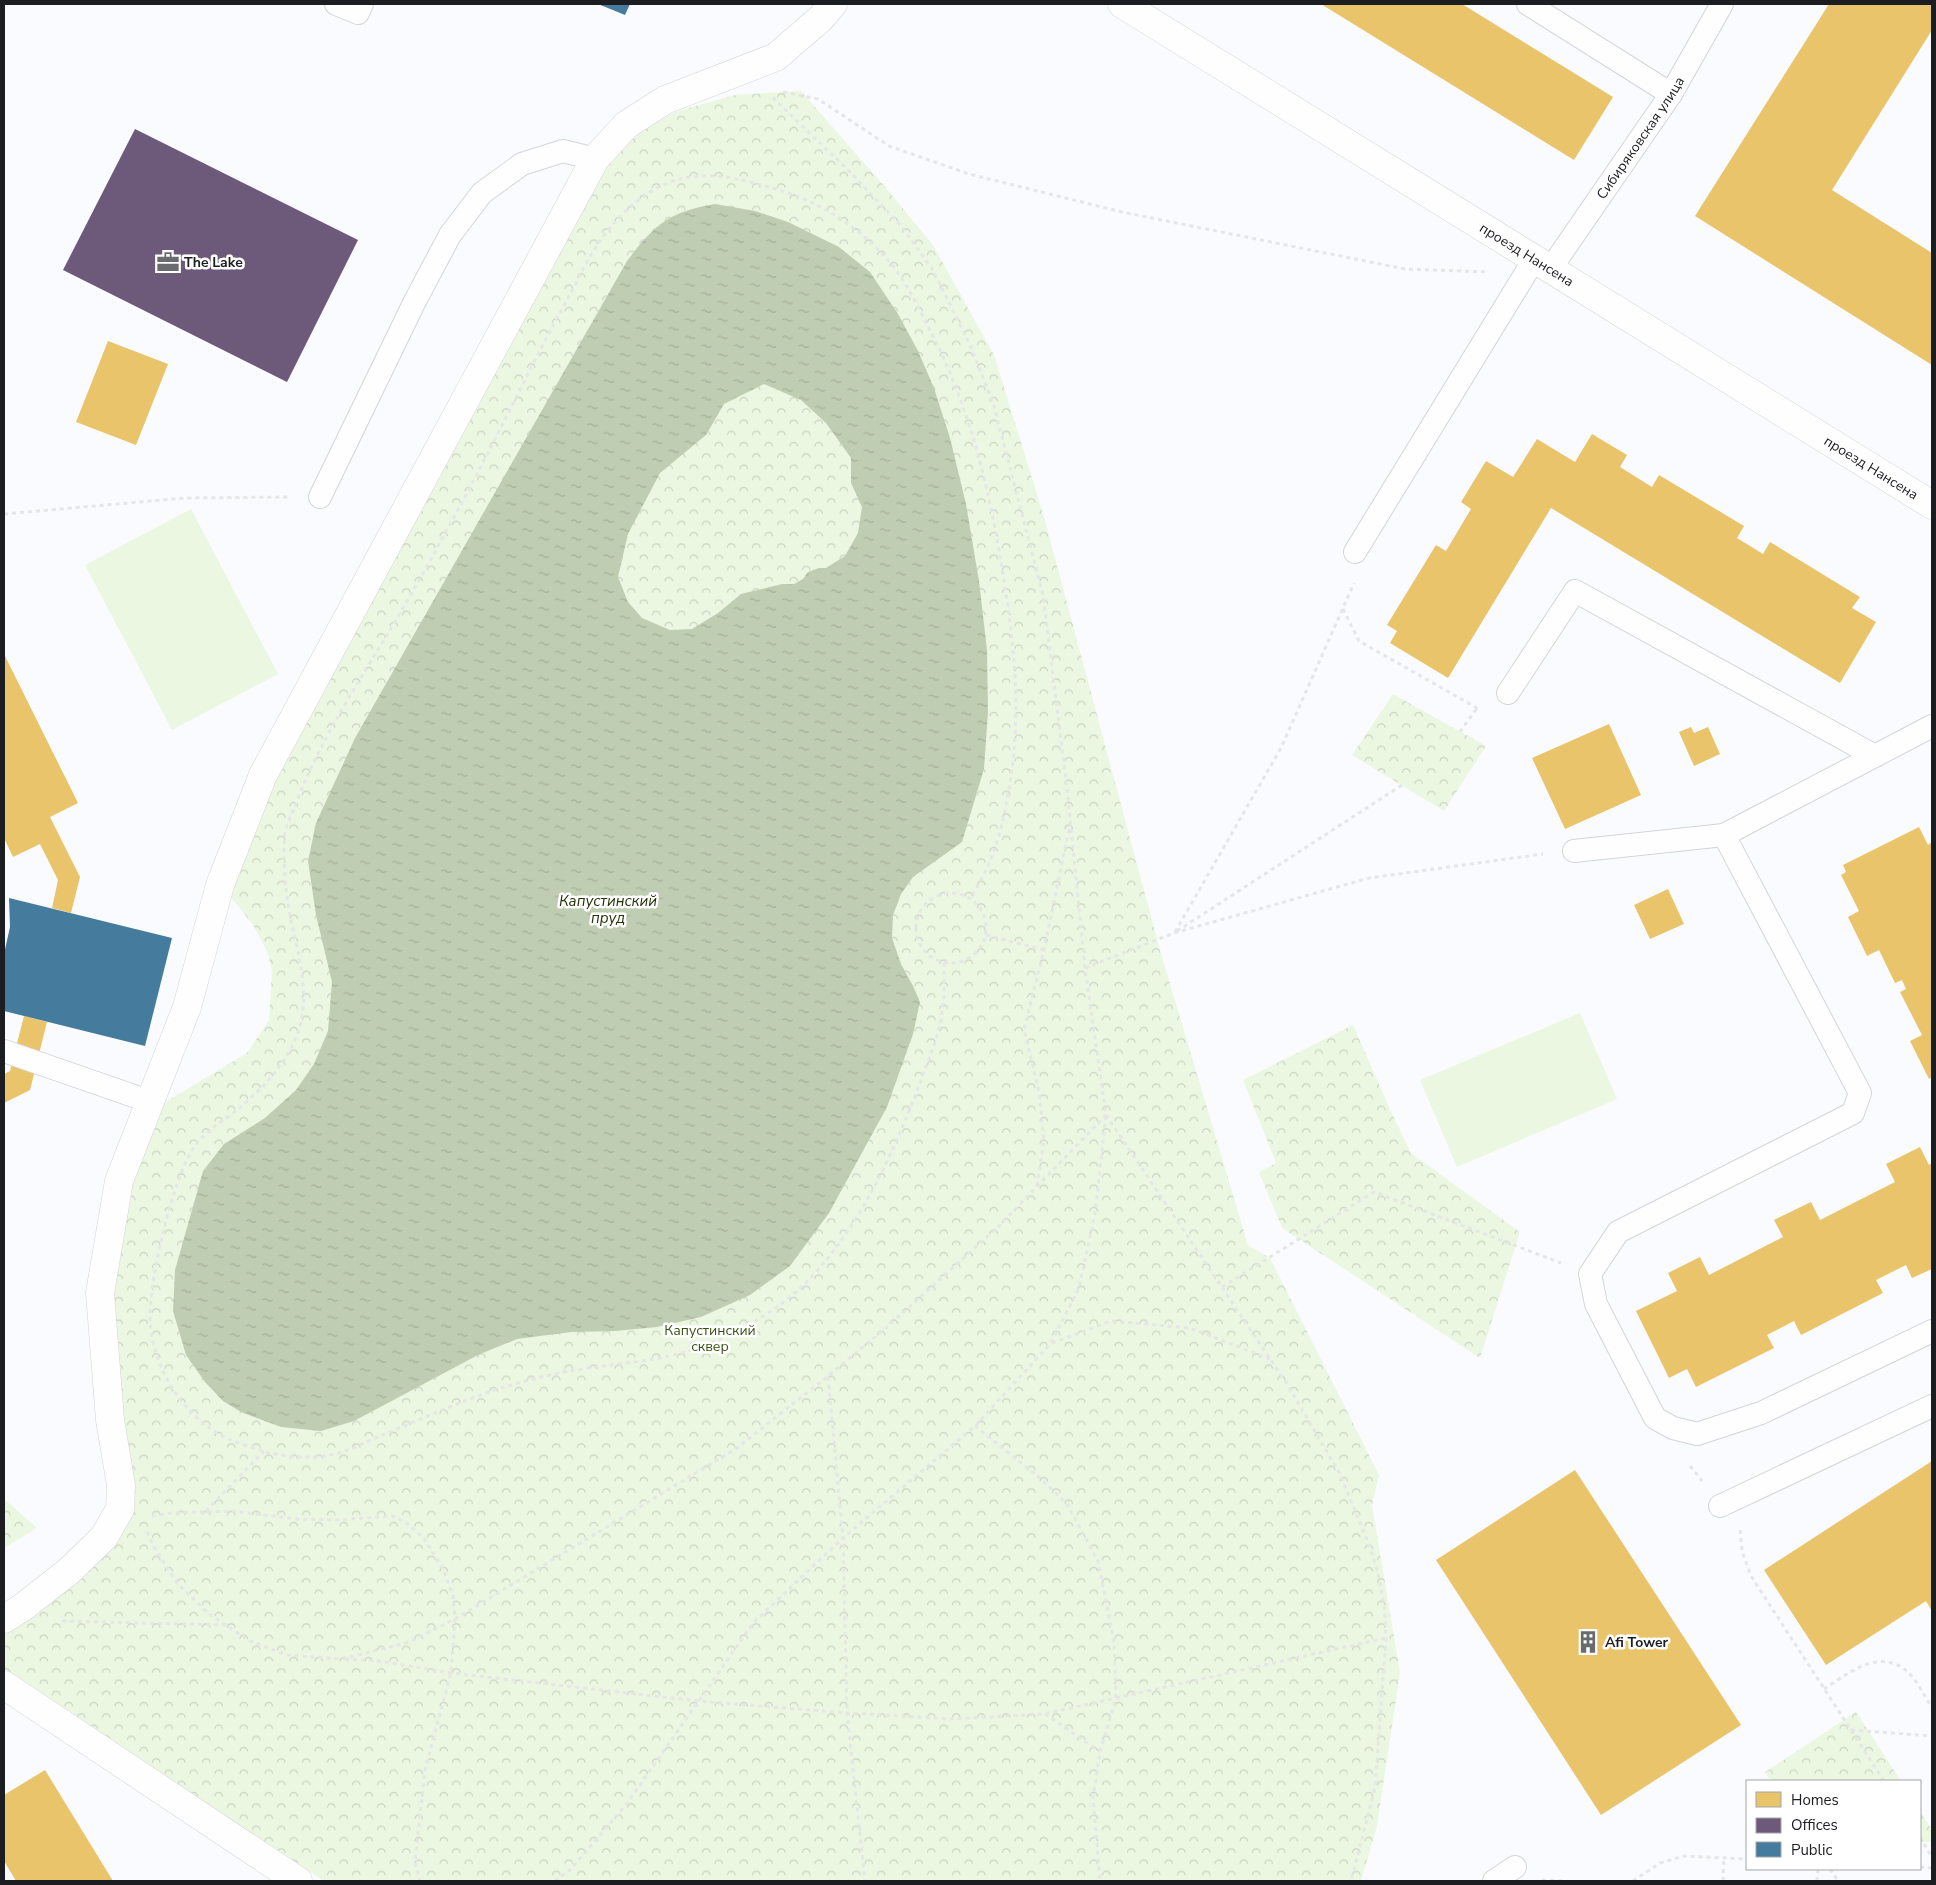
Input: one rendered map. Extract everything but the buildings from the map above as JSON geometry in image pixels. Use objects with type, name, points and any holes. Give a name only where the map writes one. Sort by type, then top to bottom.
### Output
[{"type":"street","points":[[4,1619],[69,1571],[104,1537],[120,1510],[121,1485],[110,1420],[100,1293],[119,1181],[187,1007],[220,885],[263,775],[595,159],[626,125],[666,100],[729,77],[776,57],[833,4]]},
{"type":"street","name":"проезд Нансена","points":[[1122,4],[1537,266],[1932,504]]},
{"type":"street","points":[[4,1685],[298,1881]]},
{"type":"lane","points":[[336,4],[358,13],[362,4]]},
{"type":"lane","points":[[1528,4],[1671,94]]},
{"type":"lane","name":"Сибиряковская улица","points":[[1355,552],[1537,266],[1671,94],[1722,4]]},
{"type":"lane","points":[[320,497],[410,312],[450,235],[482,193],[522,164],[563,151],[595,159]]},
{"type":"lane","points":[[1508,692],[1575,591],[1876,756]]},
{"type":"lane","points":[[1574,851],[1724,835],[1932,726]]},
{"type":"lane","points":[[1724,835],[1860,1093],[1853,1113],[1618,1232],[1590,1274],[1596,1304],[1655,1418],[1673,1428],[1697,1434],[1760,1414],[1932,1331]]},
{"type":"lane","points":[[4,1051],[151,1102]]},
{"type":"lane","points":[[1729,1501],[1932,1406]]},
{"type":"lane","points":[[1494,1881],[1515,1868]]},
{"type":"path","points":[[555,1881],[570,1870],[625,1806],[754,1622],[843,1538],[975,1426],[1051,1343],[1079,1288],[1096,1214],[1106,1115],[1085,968],[1043,595],[994,406],[971,347],[933,270],[902,227],[797,120],[766,92],[760,87],[729,77]]},
{"type":"path","points":[[780,91],[818,99],[889,146],[968,174],[1122,212],[1405,269],[1537,266]]},
{"type":"path","points":[[944,963],[944,1008],[936,1039],[901,1135],[858,1213],[828,1259],[791,1297],[753,1321],[705,1346],[649,1361],[593,1367],[549,1375],[494,1390],[342,1452],[305,1458],[278,1455],[264,1451],[229,1439],[207,1426],[189,1410],[162,1370],[150,1324],[151,1298],[158,1256],[178,1179],[187,1158],[198,1141],[268,1082],[298,1033],[304,986],[284,867],[285,833],[302,788],[338,714],[398,617],[454,516],[557,319],[605,232],[638,200],[675,180],[711,175],[744,180],[795,194],[843,220],[874,246],[895,268],[916,302],[960,396],[976,444],[995,523],[1012,634],[1016,692],[1014,746],[1006,802],[994,852],[971,898]]},
{"type":"path","points":[[4,514],[185,498],[320,497]]},
{"type":"path","points":[[1174,933],[1281,748],[1358,575]]},
{"type":"path","points":[[1342,609],[1360,641],[1477,708]]},
{"type":"path","points":[[1460,732],[1477,708],[1508,692]]},
{"type":"path","points":[[1174,933],[1402,785]]},
{"type":"path","points":[[1036,1186],[1044,1140],[1039,1092],[1024,1029],[1044,950],[1070,822]]},
{"type":"path","points":[[1085,968],[1174,933],[1369,878],[1473,862],[1574,851]]},
{"type":"path","points":[[944,893],[958,893],[971,898],[981,908],[986,922],[986,935],[980,948],[970,958],[958,963],[944,963],[931,957],[921,948],[916,935],[916,921],[921,908],[931,899],[944,893]]},
{"type":"path","points":[[986,935],[1044,950]]},
{"type":"path","points":[[342,1659],[409,1642],[455,1619],[737,1448],[887,1327],[998,1227],[1106,1115]]},
{"type":"path","points":[[1106,1115],[1270,1359],[1344,1482],[1371,1550],[1384,1605],[1386,1638],[1375,1788],[1351,1881]]},
{"type":"path","points":[[1222,1287],[1374,1192],[1590,1274]]},
{"type":"path","points":[[1051,1343],[1111,1321],[1190,1328],[1270,1359]]},
{"type":"path","points":[[828,1376],[843,1538],[847,1713],[864,1881]]},
{"type":"path","points":[[975,1426],[1040,1478],[1067,1504],[1098,1561],[1114,1642],[1116,1698],[1100,1752],[1093,1797],[1100,1881]]},
{"type":"path","points":[[205,1512],[264,1451]]},
{"type":"path","points":[[121,1485],[141,1518],[154,1547],[177,1583],[209,1614],[226,1626],[250,1641],[286,1655],[379,1661],[451,1673],[698,1701],[951,1719],[1044,1714],[1386,1638]]},
{"type":"path","points":[[1729,1501],[1745,1562],[1751,1576],[1883,1780]]},
{"type":"path","points":[[141,1518],[172,1513],[232,1511],[297,1519],[338,1520],[392,1516],[405,1522],[424,1538],[443,1568],[453,1596],[455,1619],[451,1673],[425,1770],[415,1862],[420,1881]]},
{"type":"path","points":[[52,1621],[226,1626]]},
{"type":"path","points":[[1824,1689],[1862,1664],[1879,1661],[1889,1662],[1909,1673],[1932,1708]]},
{"type":"path","points":[[1044,1714],[1100,1752]]},
{"type":"path","points":[[1851,1730],[1932,1736]]},
{"type":"path","points":[[1921,1839],[1932,1856]]},
{"type":"path","points":[[1633,1881],[1660,1863],[1684,1856],[1746,1859]]},
{"type":"path","points":[[1723,1881],[1724,1858]]},
{"type":"path","points":[[1831,1870],[1838,1881]]},
{"type":"green space","name":"Капустинский сквер","points":[[801,91],[933,245],[994,355],[1044,517],[1161,954],[1248,1245],[1270,1258],[1379,1475],[1372,1505],[1400,1673],[1377,1826],[1361,1881],[324,1881],[4,1669],[4,1629],[70,1582],[130,1461],[114,1351],[112,1270],[140,1155],[159,1106],[247,1053],[269,1020],[272,970],[267,951],[253,925],[230,896],[251,823],[604,167],[644,128],[678,111],[735,95]]},
{"type":"green space","points":[[191,509],[278,674],[172,730],[85,565]]},
{"type":"green space","points":[[1393,694],[1486,746],[1444,811],[1352,755]]},
{"type":"green space","points":[[1580,1013],[1617,1099],[1457,1167],[1420,1080]]},
{"type":"green space","points":[[1353,1025],[1411,1153],[1520,1232],[1480,1358],[1282,1228],[1259,1172],[1276,1163],[1243,1080]]},
{"type":"green space","points":[[4,1499],[37,1528],[4,1548]]},
{"type":"green space","points":[[1856,1712],[1900,1780],[1770,1780],[1765,1772]]},
{"type":"green space","points":[[1921,1813],[1932,1830],[1932,1842],[1921,1842]]},
{"type":"water","name":"Капустинский пруд","points":[[715,204],[755,211],[788,222],[839,247],[870,272],[898,314],[918,351],[934,388],[950,438],[966,504],[979,581],[987,650],[988,711],[984,769],[962,842],[913,877],[901,894],[893,915],[892,938],[901,964],[920,1002],[913,1034],[887,1107],[829,1213],[790,1266],[750,1295],[701,1317],[657,1327],[615,1331],[571,1332],[517,1339],[478,1355],[354,1421],[321,1431],[281,1427],[241,1412],[223,1401],[205,1382],[186,1355],[173,1311],[175,1270],[203,1171],[224,1144],[265,1118],[296,1090],[314,1064],[328,1031],[332,982],[316,915],[308,861],[316,823],[355,738],[627,261],[646,238],[664,222],[674,216],[699,207]],"holes":[[[764,384],[801,400],[826,423],[851,458],[851,483],[862,507],[858,533],[845,556],[826,568],[819,568],[808,572],[803,579],[794,584],[782,584],[741,594],[718,613],[692,629],[670,630],[642,618],[628,602],[618,577],[628,534],[660,473],[706,435],[724,404]]]},
{"type":"place","name":"The Lake","points":[[168,262]]},
{"type":"place","name":"Afi Tower","points":[[1588,1642]]}]
